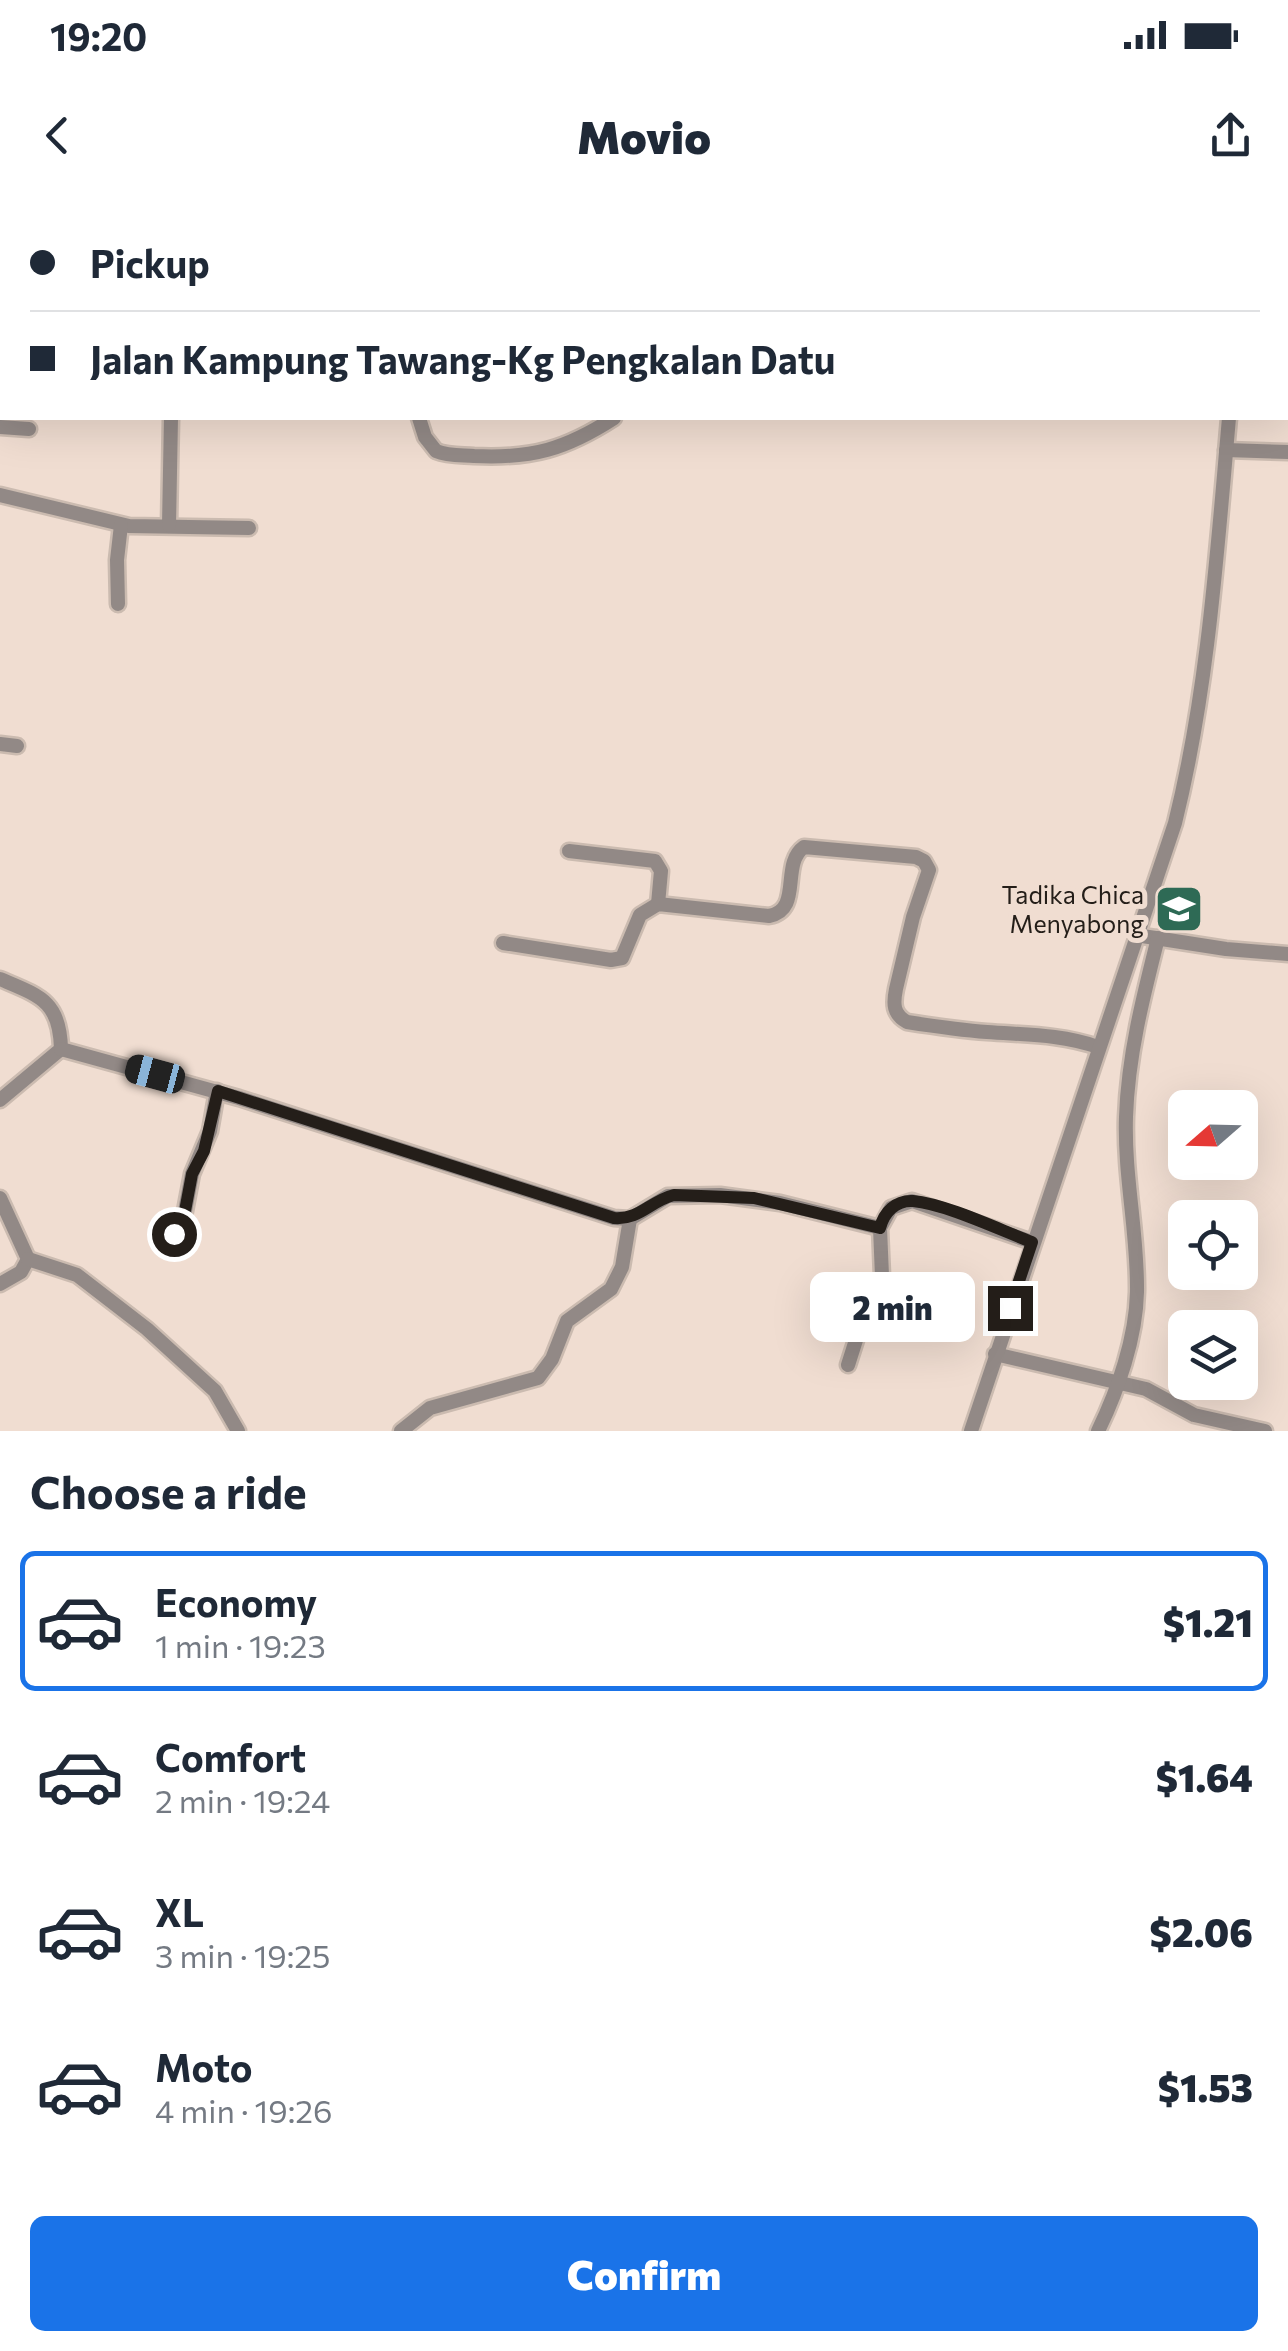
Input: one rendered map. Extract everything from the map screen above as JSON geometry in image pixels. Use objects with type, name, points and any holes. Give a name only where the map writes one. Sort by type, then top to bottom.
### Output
[{"type":"street","points":[[169,525],[171,420]]},
{"type":"street","points":[[420,420],[425,437],[436,451],[500,458],[569,445],[611,420]]},
{"type":"street","points":[[971,1431],[1175,823],[1210,630],[1229,420]]},
{"type":"street","points":[[0,427],[29,429]]},
{"type":"street","points":[[1226,450],[1288,452]]},
{"type":"street","points":[[0,495],[121,524],[249,528]]},
{"type":"street","points":[[118,604],[116,560],[121,524]]},
{"type":"street","points":[[0,744],[17,746]]},
{"type":"street","points":[[503,943],[612,960],[622,958],[640,915],[658,904],[774,916],[786,905],[794,858],[804,848],[916,858],[924,861],[928,870],[896,990],[894,1001],[899,1018],[975,1031],[1070,1037],[1098,1047]]},
{"type":"street","points":[[569,851],[654,860],[662,872],[658,904]]},
{"type":"street","points":[[1136,935],[1288,954]]},
{"type":"street","points":[[1098,1431],[1135,1312],[1137,1289],[1125,1166],[1128,1090],[1143,998],[1158,938]]},
{"type":"street","points":[[0,979],[34,994],[54,1010],[60,1031],[60,1049],[0,1100]]},
{"type":"street","points":[[60,1049],[218,1091],[614,1218],[630,1219],[668,1196],[720,1196],[780,1203],[880,1228]]},
{"type":"street","points":[[163,1245],[174,1234],[185,1211],[192,1174],[210,1131],[218,1091]]},
{"type":"street","points":[[0,1198],[28,1258],[77,1275],[147,1329],[215,1391],[238,1431]]},
{"type":"street","points":[[848,1365],[882,1276],[880,1228],[882,1218],[891,1208],[912,1201],[1032,1242]]},
{"type":"street","points":[[400,1431],[430,1408],[538,1378],[552,1359],[567,1321],[611,1289],[622,1267],[630,1219]]},
{"type":"street","points":[[0,1284],[22,1272],[28,1258]]},
{"type":"street","points":[[995,1354],[1154,1392],[1194,1415],[1265,1431]]},
{"type":"place","name":"Tadika Chica Menyabong","points":[[1179,909]]},
{"type":"route","points":[[174,1234],[185,1211],[192,1174],[204,1151],[218,1091],[614,1218],[630,1219],[662,1198],[674,1195],[754,1198],[880,1228],[882,1218],[900,1203],[912,1201],[936,1207],[1032,1242],[1010,1308]]}]
